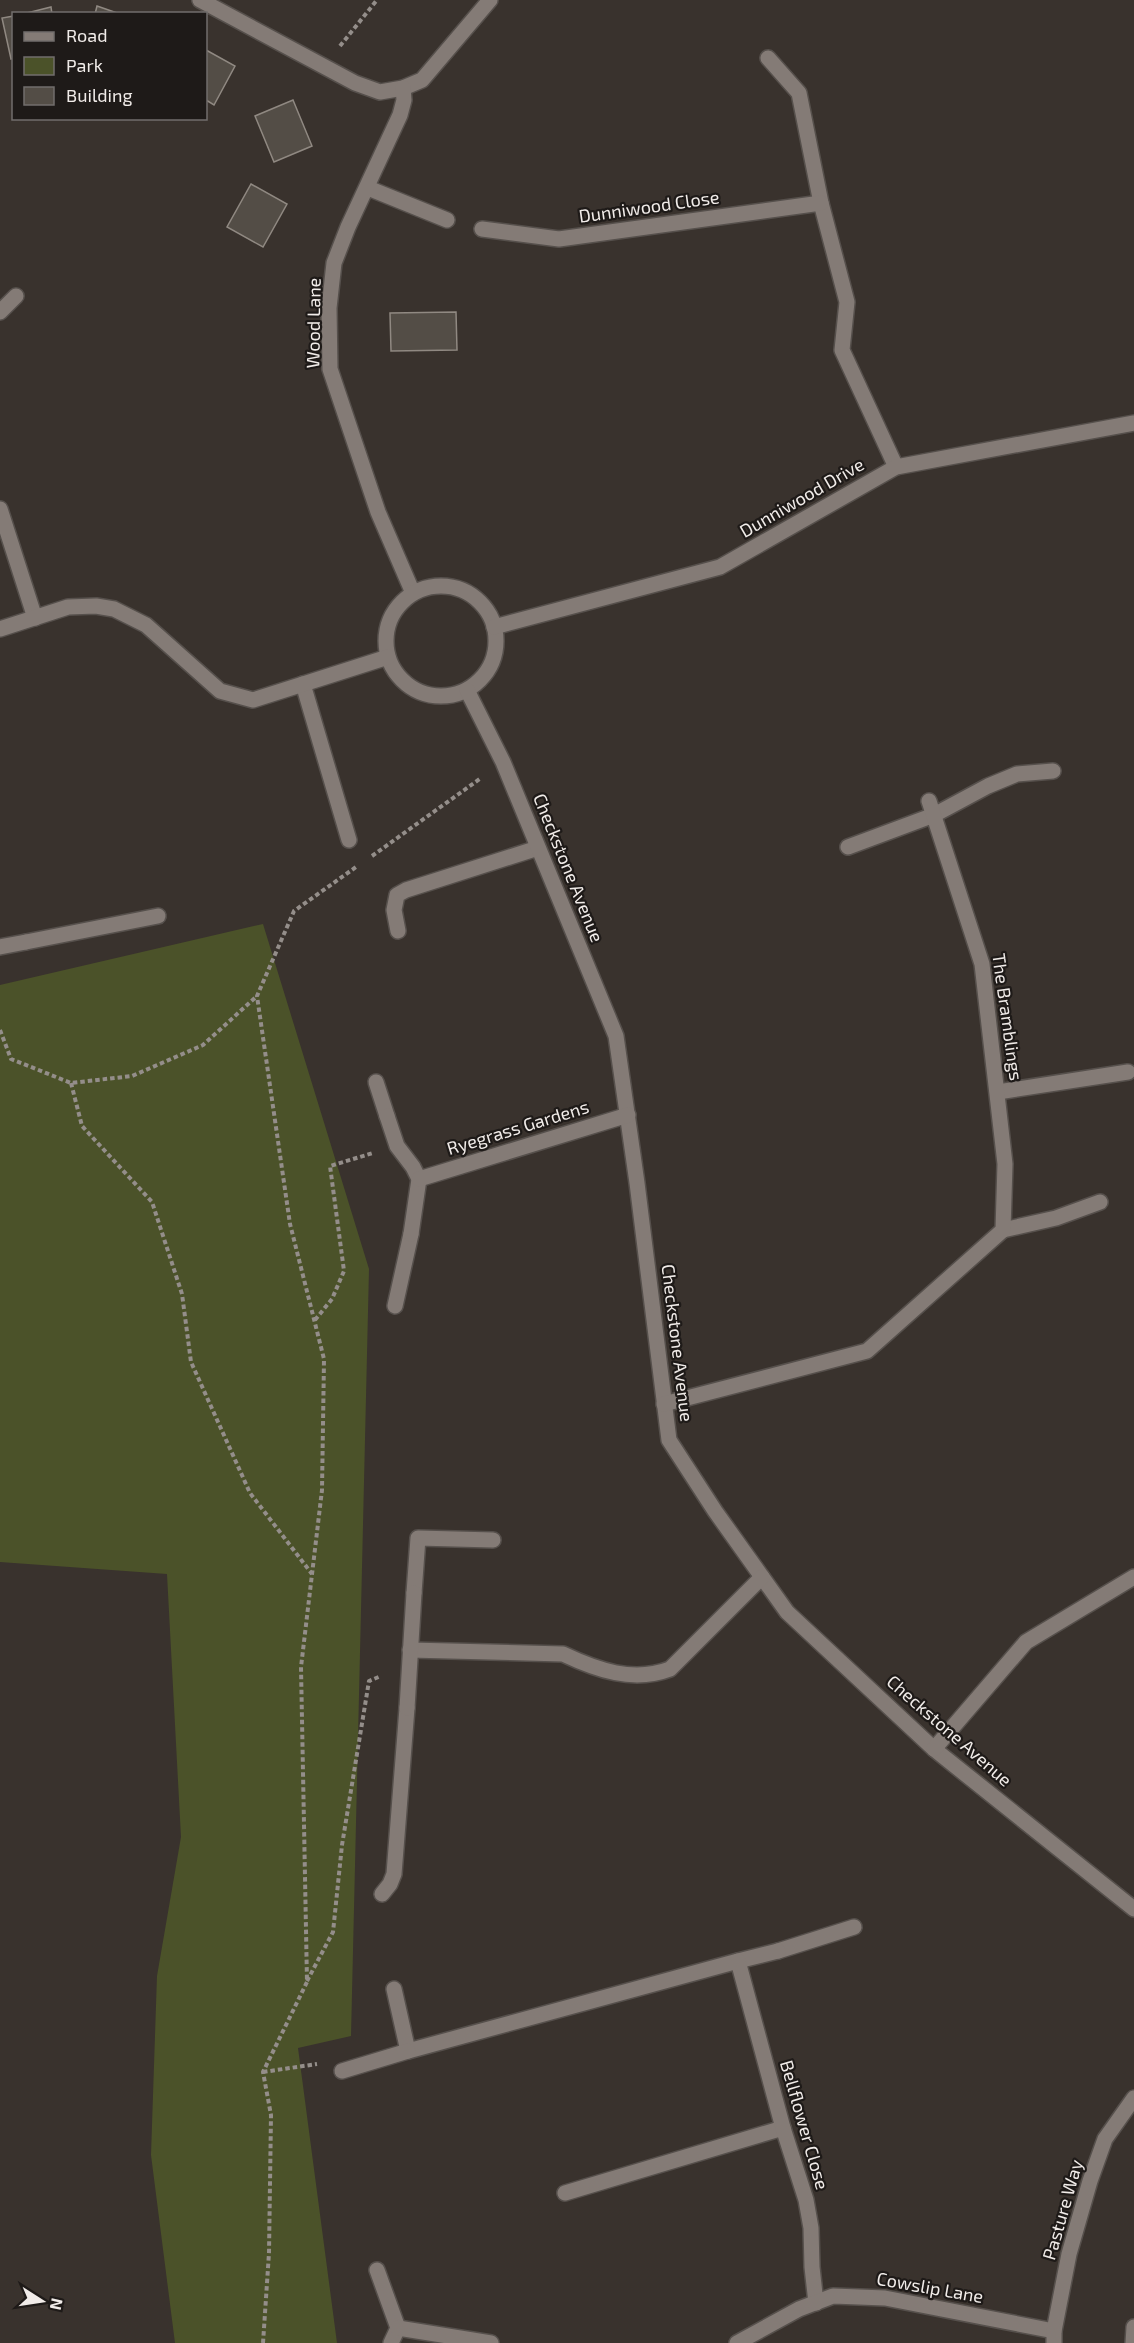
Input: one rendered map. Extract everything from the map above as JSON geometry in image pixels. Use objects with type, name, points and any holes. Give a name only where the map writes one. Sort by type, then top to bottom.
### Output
[{"type":"street","points":[[200,0],[355,83],[380,92],[403,88],[422,80],[490,0]]},
{"type":"street","points":[[768,58],[799,93],[821,203],[847,302],[842,350],[896,467]]},
{"type":"street","name":"Wood Lane","points":[[403,88],[404,100],[400,115],[348,227],[334,263],[329,308],[330,369],[378,512],[413,593]]},
{"type":"street","points":[[368,188],[447,220]]},
{"type":"street","name":"Dunniwood Close","points":[[482,229],[559,239],[821,203]]},
{"type":"street","points":[[0,312],[16,296]]},
{"type":"street","name":"Dunniwood Drive","points":[[494,627],[720,567],[896,467],[1134,423]]},
{"type":"street","points":[[0,509],[35,618]]},
{"type":"street","points":[[445,586],[464,590],[486,609],[494,627],[496,646],[492,662],[481,678],[467,690],[448,696],[427,695],[410,686],[396,673],[388,657],[386,638],[390,620],[399,605],[413,593],[426,588],[445,586]]},
{"type":"street","points":[[0,629],[69,607],[96,606],[114,609],[146,625],[220,691],[253,700],[388,657]]},
{"type":"street","points":[[303,684],[349,840]]},
{"type":"street","name":"Checkstone Avenue","points":[[467,690],[503,762],[616,1036],[669,1440],[715,1511],[787,1612],[934,1749],[1134,1909]]},
{"type":"street","points":[[848,847],[932,808],[1017,774],[1053,771]]},
{"type":"street","name":"The Bramblings","points":[[932,808],[982,964],[1005,1164],[1003,1230]]},
{"type":"street","points":[[398,931],[394,910],[397,895],[406,890],[538,848]]},
{"type":"street","points":[[0,947],[158,916]]},
{"type":"street","points":[[998,1092],[1128,1072]]},
{"type":"street","points":[[376,1082],[397,1146],[419,1179],[411,1234],[395,1306]]},
{"type":"street","name":"Ryegrass Gardens","points":[[419,1179],[628,1115]]},
{"type":"street","points":[[664,1404],[867,1351],[1003,1230],[1056,1218],[1100,1202]]},
{"type":"street","points":[[382,1894],[394,1874],[418,1538],[493,1540]]},
{"type":"street","points":[[410,1657],[563,1654],[582,1663],[620,1675],[653,1675],[670,1669],[762,1577]]},
{"type":"street","points":[[934,1749],[1026,1642],[1134,1577]]},
{"type":"street","points":[[342,2071],[778,1951],[854,1927]]},
{"type":"street","name":"Bellflower Close","points":[[738,1961],[783,2128],[806,2200],[811,2228],[816,2303]]},
{"type":"street","points":[[394,1989],[408,2051]]},
{"type":"street","name":"Pasture Way","points":[[1054,2337],[1069,2254],[1090,2181],[1105,2139],[1134,2098]]},
{"type":"street","points":[[566,2193],[783,2128]]},
{"type":"street","points":[[377,2270],[398,2328],[391,2343]]},
{"type":"street","name":"Cowslip Lane","points":[[737,2343],[799,2309],[833,2296],[885,2298],[1054,2337]]},
{"type":"street","points":[[1132,2343],[1134,2327]]},
{"type":"street","points":[[398,2328],[491,2343]]},
{"type":"path","points":[[324,66],[376,0]]},
{"type":"path","points":[[370,857],[503,762]]},
{"type":"path","points":[[0,1030],[11,1059],[71,1083],[132,1076],[203,1045],[257,996],[294,911],[361,864]]},
{"type":"path","points":[[257,996],[290,1224],[324,1359],[322,1490],[301,1667],[307,1982]]},
{"type":"path","points":[[71,1083],[82,1126],[152,1202],[182,1294],[191,1362],[250,1493],[312,1574]]},
{"type":"path","points":[[315,1321],[332,1299],[344,1270],[330,1166],[397,1146]]},
{"type":"path","points":[[262,2343],[269,2253],[271,2115],[263,2073],[333,1932],[342,1845],[369,1681],[410,1657]]},
{"type":"path","points":[[263,2073],[335,2061],[342,2071]]},
{"type":"green space","points":[[263,924],[369,1269],[351,2036],[298,2048],[337,2343],[175,2343],[151,2155],[157,1976],[181,1837],[167,1574],[0,1562],[0,985]]},
{"type":"building","points":[[97,6],[114,12],[96,12]]},
{"type":"building","points":[[51,7],[52,12],[31,12]]},
{"type":"building","points":[[12,16],[11,59],[2,18]]},
{"type":"building","points":[[207,51],[235,66],[214,105],[207,101]]},
{"type":"building","points":[[293,100],[312,146],[274,162],[255,116]]},
{"type":"building","points":[[251,184],[287,204],[263,247],[227,227]]},
{"type":"building","points":[[456,312],[457,350],[391,351],[390,313]]}]
